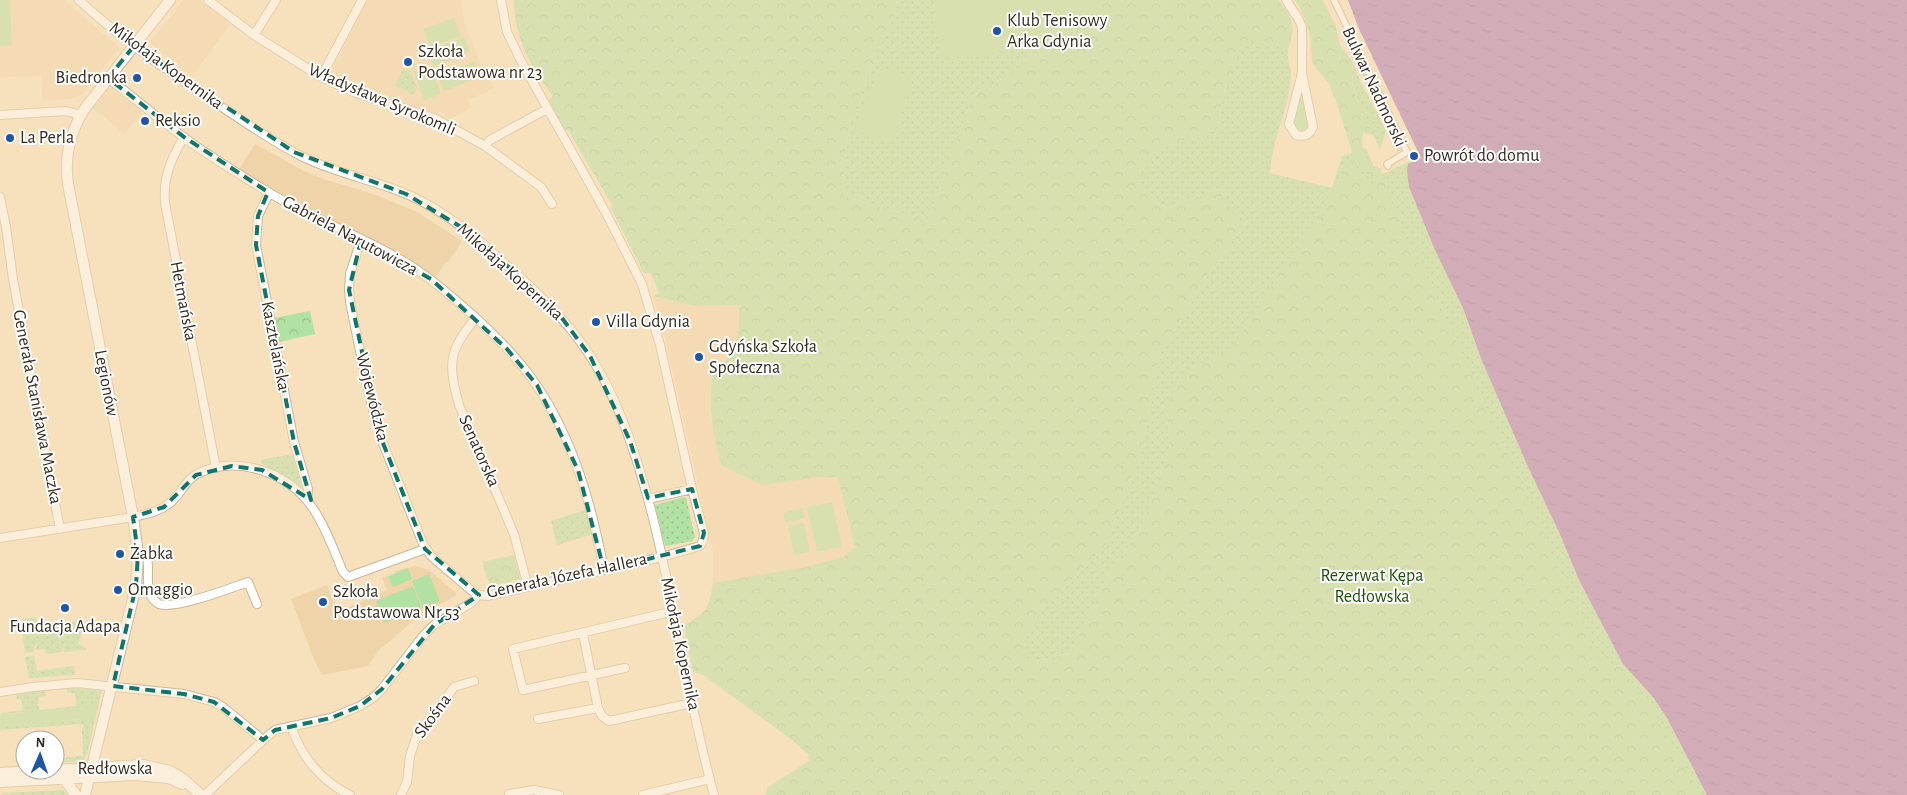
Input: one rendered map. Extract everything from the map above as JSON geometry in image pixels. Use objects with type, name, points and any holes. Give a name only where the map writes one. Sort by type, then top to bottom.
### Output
[{"type":"street","name":"Mikołaja Kopernika","points":[[79,0],[134,46],[211,99],[294,152],[314,162],[406,194],[448,216],[471,233],[556,310],[590,356],[609,392],[630,441],[648,499],[662,557],[692,703],[714,795]]},
{"type":"street","name":"Legionów","points":[[85,795],[113,686],[138,554],[133,517],[66,170],[69,144],[81,115],[170,0]]},
{"type":"street","name":"Władysława Syrokomli","points":[[208,0],[254,35],[321,77],[356,93],[434,118],[484,146],[541,188],[552,204]]},
{"type":"street","points":[[254,35],[276,0]]},
{"type":"street","points":[[321,77],[362,0]]},
{"type":"street","points":[[501,0],[509,37],[606,212],[642,284],[660,344],[692,489],[648,499]]},
{"type":"street","points":[[1286,0],[1302,28],[1302,73],[1313,122],[1310,132],[1303,136],[1296,135],[1289,124],[1302,73]]},
{"type":"street","name":"Bulwar Nadmorski","points":[[1334,0],[1407,152],[1386,164],[1388,166]]},
{"type":"street","name":"Gabriela Narutowicza","points":[[108,78],[184,137],[269,193],[311,216],[395,256],[431,279],[476,318],[522,366],[537,385],[558,421],[586,493],[596,526],[604,570]]},
{"type":"street","points":[[484,146],[490,140],[547,108]]},
{"type":"street","points":[[0,115],[66,111],[81,115]]},
{"type":"street","name":"Hetmańska","points":[[184,137],[172,158],[167,172],[165,203],[216,468]]},
{"type":"street","name":"Kasztelańska","points":[[269,193],[258,216],[256,245],[294,442],[308,489],[307,499]]},
{"type":"street","name":"Generała Stanisława Maczka","points":[[0,197],[13,279],[60,529]]},
{"type":"street","name":"Wojewódzka","points":[[361,240],[353,260],[349,290],[367,385],[379,433],[425,549]]},
{"type":"street","name":"Senatorska","points":[[476,318],[456,345],[453,354],[452,371],[455,390],[459,405],[514,534],[528,587]]},
{"type":"street","points":[[0,538],[133,517],[164,507],[173,500],[190,479],[204,471],[232,466],[262,470],[286,482],[307,499],[319,518],[343,572],[348,577],[425,549]]},
{"type":"street","name":"Generała Józefa Hallera","points":[[425,549],[479,595],[487,596],[662,557],[700,546],[703,541],[704,533],[692,489]]},
{"type":"street","points":[[138,554],[146,558],[149,592],[158,604],[166,605],[197,599],[248,582],[257,604]]},
{"type":"street","points":[[205,795],[276,730],[331,718],[360,706],[374,697],[410,650],[434,625],[471,603],[479,595]]},
{"type":"street","points":[[626,668],[523,690],[513,649],[674,611]]},
{"type":"street","points":[[583,634],[598,708],[602,716],[609,721],[692,703]]},
{"type":"street","name":"Skośna","points":[[401,795],[407,782],[411,751],[418,735],[454,687],[474,681]]},
{"type":"street","points":[[0,692],[64,683],[184,694],[214,702],[234,715],[263,740]]},
{"type":"street","points":[[538,719],[598,708]]},
{"type":"street","points":[[291,726],[308,760],[315,769],[332,784],[350,795]]},
{"type":"street","name":"Redłowska","points":[[0,773],[91,773],[152,776],[168,778],[198,792]]},
{"type":"street","name":"Redłowska","points":[[65,779],[91,773]]},
{"type":"street","points":[[644,795],[710,779]]},
{"type":"street","name":"Redłowska","points":[[0,782],[43,780]]},
{"type":"street","points":[[65,780],[76,795]]},
{"type":"street","points":[[509,794],[534,790],[560,795]]},
{"type":"highlighted area","points":[[134,46],[294,152],[406,194],[471,233],[556,310],[590,356],[630,441],[648,498],[692,489],[704,533],[700,546],[604,570],[578,470],[537,385],[507,349],[431,279],[361,240],[349,290],[379,433],[425,549],[479,595],[434,625],[382,689],[360,706],[331,718],[275,730],[263,740],[214,702],[184,694],[113,686],[136,586],[138,554],[133,517],[164,507],[196,475],[232,466],[262,470],[311,500],[294,442],[256,245],[258,216],[268,192],[184,137],[108,78]]},
{"type":"shaded area","points":[[0,0],[64,0],[118,46],[119,49],[81,95],[71,99],[43,100],[41,76],[0,77]]},
{"type":"shaded area","points":[[183,0],[199,0],[230,24],[192,77],[150,43]]},
{"type":"shaded area","name":"Szkoła Podstawowa nr 23","points":[[367,0],[461,0],[465,26],[488,81],[490,81],[494,88],[468,100],[471,108],[450,119],[438,111],[436,113],[397,101],[332,77],[330,73]]},
{"type":"shaded area","points":[[113,86],[143,110],[125,134],[93,108],[109,88]]},
{"type":"shaded area","points":[[255,144],[304,171],[376,195],[415,211],[462,241],[436,277],[403,255],[294,202],[239,169]]},
{"type":"shaded area","points":[[653,296],[695,306],[740,305],[736,348],[723,365],[713,371],[710,390],[711,422],[819,477],[838,477],[855,547],[843,557],[805,567],[713,583],[713,551],[663,329]]},
{"type":"shaded area","points":[[415,566],[429,570],[457,594],[421,614],[378,651],[368,666],[322,675],[315,662],[291,599],[327,585],[335,606],[340,604],[342,610],[387,590],[382,578],[395,573],[395,571]]},
{"type":"green space","points":[[0,0],[10,0],[12,45],[0,46]]},
{"type":"green space","points":[[514,0],[899,0],[851,117],[843,171],[844,196],[928,221],[973,95],[1014,72],[1043,41],[1070,22],[1095,0],[1278,0],[1288,13],[1292,24],[1292,35],[1288,50],[1283,47],[1247,40],[1235,61],[1227,83],[1221,105],[1218,129],[1206,132],[1206,135],[1158,151],[1148,157],[1141,166],[1140,176],[1144,189],[1151,199],[1157,203],[1168,207],[1221,188],[1233,213],[1240,211],[1244,225],[1198,289],[1160,354],[1140,456],[1105,546],[1039,613],[1024,640],[1025,664],[1070,653],[1116,560],[1139,534],[1170,445],[1166,409],[1181,374],[1232,348],[1290,256],[1311,233],[1332,188],[1336,188],[1350,162],[1397,214],[1402,233],[1423,269],[1450,327],[1599,660],[1621,668],[1647,702],[1681,758],[1700,795],[766,795],[767,788],[809,761],[808,754],[792,740],[702,674],[693,672],[684,626],[698,617],[708,605],[713,583],[805,567],[843,557],[855,547],[838,477],[819,477],[762,485],[721,465],[712,418],[711,383],[713,371],[729,358],[736,343],[740,305],[695,306],[653,296],[659,293],[651,273],[644,273],[612,210],[612,205],[568,130],[565,130],[547,102],[553,96],[525,51],[517,27]]},
{"type":"green space","points":[[899,0],[1081,0],[1014,72],[973,95],[928,221],[844,196],[843,171],[851,117]]},
{"type":"green space","name":"Klub Tenisowy Arka Gdynia","points":[[934,0],[1097,0],[1035,49],[940,58]]},
{"type":"green space","points":[[1295,0],[1323,0],[1336,26],[1339,43],[1353,63],[1352,82],[1356,98],[1373,135],[1364,133],[1362,141],[1364,149],[1371,165],[1380,168],[1393,205],[1390,204],[1353,155],[1329,84],[1312,63],[1310,34],[1301,9]]},
{"type":"green space","points":[[454,18],[461,36],[430,47],[423,29]]},
{"type":"green space","points":[[464,37],[470,52],[434,67],[428,51]]},
{"type":"green space","name":"Rezerwat Kępa Redłowska","points":[[1247,39],[1283,47],[1288,50],[1291,74],[1289,89],[1271,161],[1270,173],[1332,188],[1342,156],[1366,148],[1378,176],[1418,157],[1438,225],[1663,702],[1710,795],[990,795],[1112,593],[1192,427],[1166,409],[1170,445],[1139,534],[1116,560],[1070,653],[1024,664],[1024,640],[1039,613],[1105,546],[1140,456],[1160,354],[1198,289],[1244,225],[1239,211],[1233,214],[1221,188],[1168,207],[1160,205],[1151,199],[1144,189],[1140,176],[1141,166],[1148,157],[1170,146],[1218,129],[1221,105],[1227,82],[1235,61]]},
{"type":"green space","points":[[1350,43],[1402,149],[1394,154],[1397,151],[1397,146],[1347,44]]},
{"type":"green space","points":[[474,61],[480,77],[444,91],[438,76]]},
{"type":"green space","points":[[1353,63],[1386,131],[1380,149],[1364,118],[1356,96],[1352,74]]},
{"type":"green space","points":[[431,66],[441,94],[424,100],[414,72]]},
{"type":"green space","points":[[879,67],[913,79],[889,143],[855,130]]},
{"type":"green space","points":[[404,68],[411,72],[417,88],[413,95],[395,85]]},
{"type":"green space","points":[[1302,87],[1309,127],[1303,133],[1297,132],[1293,123]]},
{"type":"green space","points":[[310,311],[315,334],[278,342],[274,318]]},
{"type":"green space","points":[[292,454],[302,487],[299,488],[282,474],[262,464],[261,460]]},
{"type":"green space","points":[[686,498],[695,537],[692,541],[667,546],[665,545],[655,505]]},
{"type":"green space","points":[[832,502],[842,547],[817,552],[807,507]]},
{"type":"green space","points":[[803,508],[805,518],[785,523],[783,513]]},
{"type":"green space","points":[[587,509],[593,534],[557,545],[551,521]]},
{"type":"green space","points":[[804,523],[810,552],[794,555],[788,526]]},
{"type":"green space","points":[[514,555],[520,579],[490,586],[482,562]]},
{"type":"green space","points":[[408,568],[412,579],[393,587],[388,576]]},
{"type":"green space","points":[[429,574],[440,601],[423,608],[412,581]]},
{"type":"green space","points":[[413,586],[422,609],[384,623],[376,601]]},
{"type":"green space","points":[[36,617],[38,624],[65,624],[82,619],[84,626],[78,644],[86,648],[86,650],[64,652],[63,647],[62,652],[46,654],[45,649],[35,650],[37,644],[35,644],[33,652],[25,653],[21,622],[23,619]]},
{"type":"green space","points":[[34,655],[37,671],[74,666],[75,675],[29,678],[25,657]]},
{"type":"green space","points":[[66,688],[102,689],[87,754],[83,761],[65,762],[65,757],[83,756],[82,728],[84,727],[82,724],[0,730],[0,726],[85,719],[95,707],[2,715],[2,713],[23,710],[21,699],[17,699],[16,694],[46,690],[46,696],[38,697],[39,710],[76,706],[75,693],[67,693]]},
{"type":"green space","points":[[95,707],[92,724],[85,722],[84,719],[0,726],[0,714]]},
{"type":"green space","points":[[63,790],[69,795],[4,795],[1,793]]},
{"type":"water","points":[[1348,0],[1907,0],[1907,795],[1707,795],[1667,718],[1653,697],[1623,664],[1579,580],[1482,361],[1463,308],[1435,250],[1409,187],[1408,164],[1421,158],[1359,29]]},
{"type":"place","name":"Klub Tenisowy Arka Gdynia","points":[[997,31]]},
{"type":"place","name":"Szkoła Podstawowa nr 23","points":[[408,62]]},
{"type":"place","name":"Biedronka","points":[[137,78]]},
{"type":"place","name":"Reksio","points":[[145,121]]},
{"type":"place","name":"La Perla","points":[[10,138]]},
{"type":"place","name":"Powrót do domu","points":[[1414,156]]},
{"type":"place","name":"Villa Gdynia","points":[[596,322]]},
{"type":"place","name":"Gdyńska Szkoła Społeczna","points":[[699,357]]},
{"type":"place","name":"Żabka","points":[[120,554]]},
{"type":"place","name":"Omaggio","points":[[118,590]]},
{"type":"place","name":"Szkoła Podstawowa Nr 53","points":[[323,602]]},
{"type":"place","name":"Fundacja Adapa","points":[[65,608]]}]
